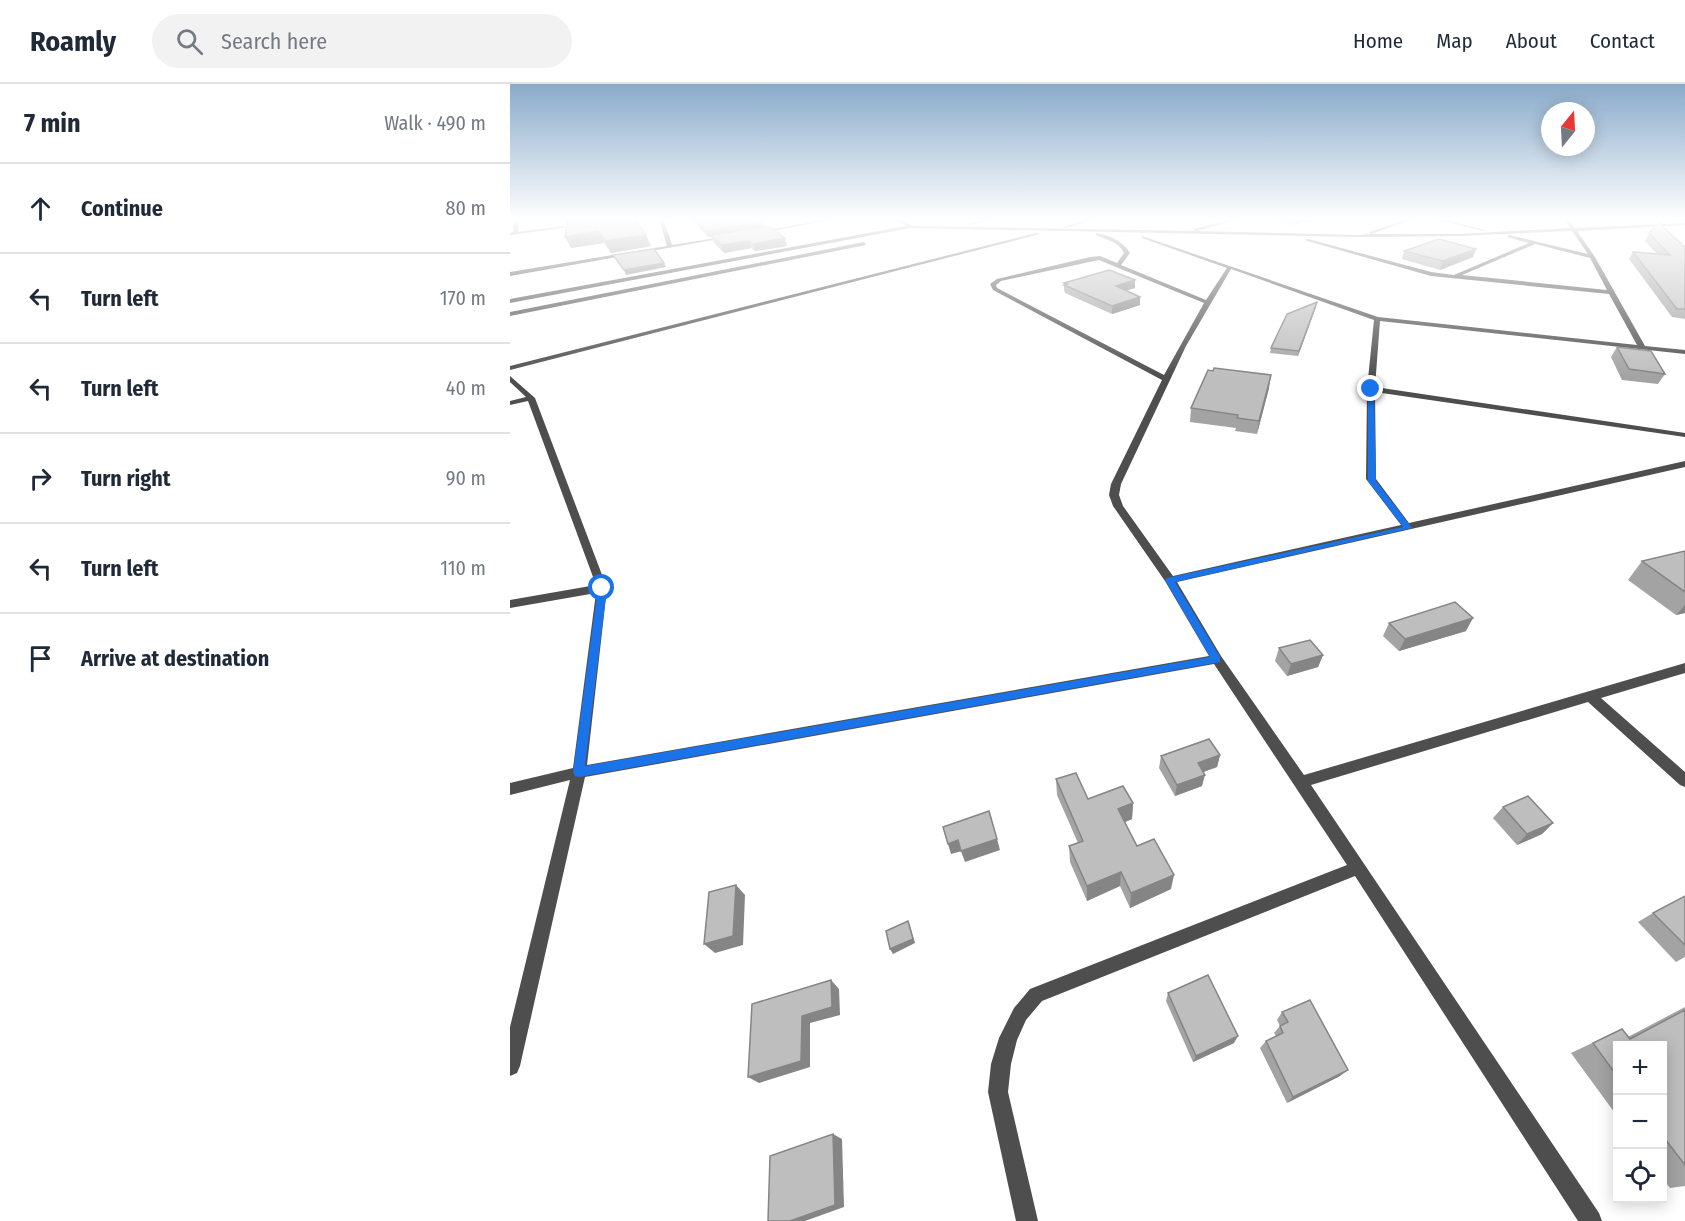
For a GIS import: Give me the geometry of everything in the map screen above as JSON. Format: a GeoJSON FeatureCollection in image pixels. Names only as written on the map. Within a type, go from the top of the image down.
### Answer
{"type":"FeatureCollection","features":[{"type":"Feature","properties":{"kind":"street"},"geometry":{"type":"LineString","coordinates":[[510,274],[527,271]]}},
{"type":"Feature","properties":{"kind":"street"},"geometry":{"type":"LineString","coordinates":[[510,301],[672,271]]}},
{"type":"Feature","properties":{"kind":"street"},"geometry":{"type":"LineString","coordinates":[[510,314],[728,271]]}},
{"type":"Feature","properties":{"kind":"street"},"geometry":{"type":"LineString","coordinates":[[510,368],[891,271]]}},
{"type":"Feature","properties":{"kind":"street"},"geometry":{"type":"LineString","coordinates":[[1038,271],[999,280],[993,287],[1166,379]]}},
{"type":"Feature","properties":{"kind":"street"},"geometry":{"type":"LineString","coordinates":[[1135,271],[1206,302]]}},
{"type":"Feature","properties":{"kind":"street"},"geometry":{"type":"LineString","coordinates":[[1227,271],[1206,302],[1116,484],[1114,495],[1118,506],[1170,580],[1217,659],[1591,1221]]}},
{"type":"Feature","properties":{"kind":"street"},"geometry":{"type":"LineString","coordinates":[[1241,271],[1377,319],[1685,352]]}},
{"type":"Feature","properties":{"kind":"street"},"geometry":{"type":"LineString","coordinates":[[1419,271],[1453,278],[1611,292]]}},
{"type":"Feature","properties":{"kind":"street"},"geometry":{"type":"LineString","coordinates":[[1453,278],[1469,271]]}},
{"type":"Feature","properties":{"kind":"street"},"geometry":{"type":"LineString","coordinates":[[1600,271],[1642,347]]}},
{"type":"Feature","properties":{"kind":"street"},"geometry":{"type":"LineString","coordinates":[[1377,319],[1371,389],[1372,481],[1408,528]]}},
{"type":"Feature","properties":{"kind":"street"},"geometry":{"type":"LineString","coordinates":[[510,378],[531,398],[602,588],[579,772],[510,1066]]}},
{"type":"Feature","properties":{"kind":"street"},"geometry":{"type":"LineString","coordinates":[[1371,389],[1685,435]]}},
{"type":"Feature","properties":{"kind":"street"},"geometry":{"type":"LineString","coordinates":[[510,403],[531,398]]}},
{"type":"Feature","properties":{"kind":"street"},"geometry":{"type":"LineString","coordinates":[[1170,580],[1685,464]]}},
{"type":"Feature","properties":{"kind":"street"},"geometry":{"type":"LineString","coordinates":[[510,604],[602,588]]}},
{"type":"Feature","properties":{"kind":"street"},"geometry":{"type":"LineString","coordinates":[[510,789],[579,772],[1217,659]]}},
{"type":"Feature","properties":{"kind":"street"},"geometry":{"type":"LineString","coordinates":[[1300,782],[1685,668]]}},
{"type":"Feature","properties":{"kind":"street"},"geometry":{"type":"LineString","coordinates":[[1590,696],[1685,781]]}},
{"type":"Feature","properties":{"kind":"street"},"geometry":{"type":"LineString","coordinates":[[1027,1221],[998,1092],[1001,1064],[1008,1038],[1020,1014],[1036,995],[1357,868]]}},
{"type":"Feature","properties":{"kind":"building"},"geometry":{"type":"Polygon","coordinates":[[[1112,271],[1135,280],[1116,286],[1140,297],[1112,306],[1064,285],[1067,284],[1064,283],[1112,271]]]}},
{"type":"Feature","properties":{"kind":"building"},"geometry":{"type":"Polygon","coordinates":[[[1648,271],[1685,271],[1685,309],[1677,309],[1648,271]]]}},
{"type":"Feature","properties":{"kind":"building"},"geometry":{"type":"Polygon","coordinates":[[[1317,302],[1299,351],[1271,348],[1287,314],[1317,302]]]}},
{"type":"Feature","properties":{"kind":"building"},"geometry":{"type":"Polygon","coordinates":[[[1617,347],[1651,351],[1665,374],[1629,369],[1617,347]]]}},
{"type":"Feature","properties":{"kind":"building"},"geometry":{"type":"Polygon","coordinates":[[[1214,368],[1271,375],[1259,421],[1237,418],[1238,415],[1191,408],[1208,370],[1213,371],[1214,368]]]}},
{"type":"Feature","properties":{"kind":"building"},"geometry":{"type":"Polygon","coordinates":[[[1685,551],[1685,592],[1642,561],[1685,551]]]}},
{"type":"Feature","properties":{"kind":"building"},"geometry":{"type":"Polygon","coordinates":[[[1455,602],[1473,618],[1405,639],[1389,623],[1455,602]]]}},
{"type":"Feature","properties":{"kind":"building"},"geometry":{"type":"Polygon","coordinates":[[[1310,640],[1323,655],[1291,664],[1279,648],[1310,640]]]}},
{"type":"Feature","properties":{"kind":"building"},"geometry":{"type":"Polygon","coordinates":[[[1209,739],[1220,755],[1198,763],[1205,775],[1177,785],[1161,756],[1209,739]]]}},
{"type":"Feature","properties":{"kind":"building"},"geometry":{"type":"Polygon","coordinates":[[[1076,773],[1088,799],[1123,786],[1133,803],[1118,809],[1137,846],[1154,839],[1174,875],[1131,893],[1121,872],[1087,886],[1069,846],[1083,841],[1056,779],[1076,773]]]}},
{"type":"Feature","properties":{"kind":"building"},"geometry":{"type":"Polygon","coordinates":[[[1528,796],[1553,823],[1527,834],[1503,807],[1528,796]]]}},
{"type":"Feature","properties":{"kind":"building"},"geometry":{"type":"Polygon","coordinates":[[[989,811],[997,839],[961,851],[958,840],[948,844],[943,827],[989,811]]]}},
{"type":"Feature","properties":{"kind":"building"},"geometry":{"type":"Polygon","coordinates":[[[736,885],[733,936],[704,944],[709,892],[736,885]]]}},
{"type":"Feature","properties":{"kind":"building"},"geometry":{"type":"Polygon","coordinates":[[[1685,896],[1685,945],[1653,913],[1685,896]]]}},
{"type":"Feature","properties":{"kind":"building"},"geometry":{"type":"Polygon","coordinates":[[[908,921],[913,939],[890,949],[886,931],[908,921]]]}},
{"type":"Feature","properties":{"kind":"building"},"geometry":{"type":"Polygon","coordinates":[[[1208,975],[1238,1036],[1196,1056],[1168,993],[1208,975]]]}},
{"type":"Feature","properties":{"kind":"building"},"geometry":{"type":"Polygon","coordinates":[[[831,980],[832,1007],[802,1016],[801,1061],[748,1077],[752,1004],[831,980]]]}},
{"type":"Feature","properties":{"kind":"building"},"geometry":{"type":"Polygon","coordinates":[[[1310,1000],[1348,1070],[1293,1097],[1266,1041],[1283,1033],[1280,1026],[1288,1022],[1282,1012],[1310,1000]]]}},
{"type":"Feature","properties":{"kind":"building"},"geometry":{"type":"Polygon","coordinates":[[[1685,1010],[1685,1165],[1667,1142],[1667,1041],[1613,1041],[1613,1070],[1593,1043],[1622,1029],[1630,1039],[1685,1010]]]}},
{"type":"Feature","properties":{"kind":"building"},"geometry":{"type":"Polygon","coordinates":[[[833,1134],[835,1205],[790,1221],[768,1221],[770,1156],[833,1134]]]}},
{"type":"Feature","properties":{"kind":"route"},"geometry":{"type":"LineString","coordinates":[[602,588],[579,772],[1217,659],[1170,580],[1408,528],[1372,481],[1371,389]]}}]}
